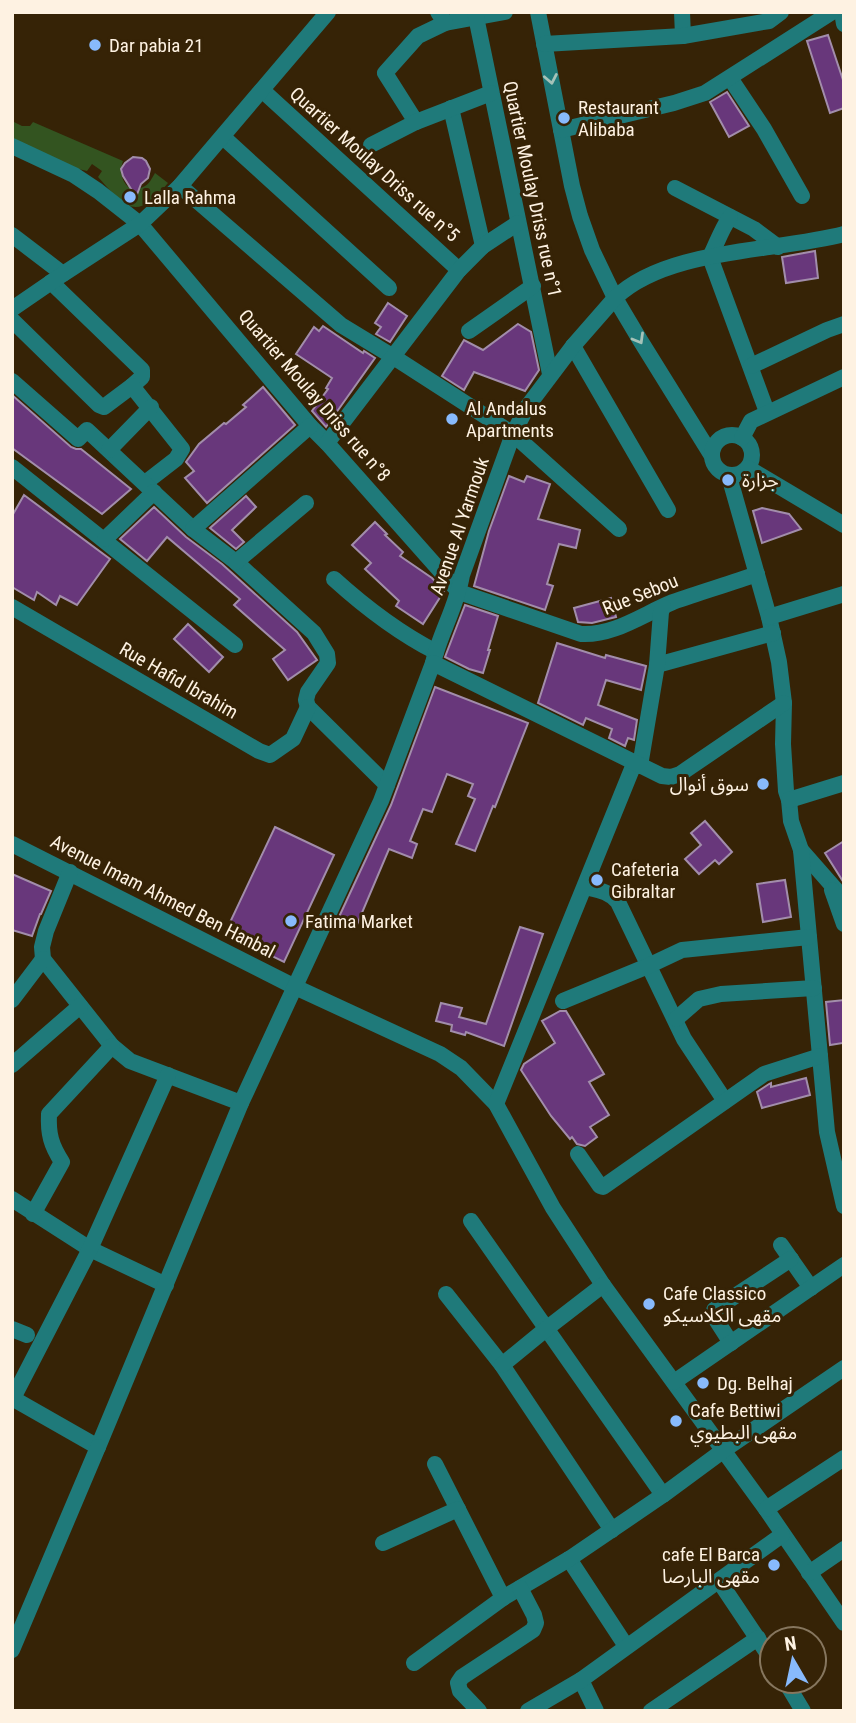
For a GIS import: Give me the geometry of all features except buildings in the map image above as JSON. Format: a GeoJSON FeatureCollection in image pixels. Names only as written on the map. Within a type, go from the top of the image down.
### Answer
{"type":"FeatureCollection","features":[{"type":"Feature","properties":{"kind":"street"},"geometry":{"type":"LineString","coordinates":[[12,309],[140,224],[180,186],[328,12]]}},
{"type":"Feature","properties":{"kind":"street"},"geometry":{"type":"LineString","coordinates":[[416,122],[385,74],[418,36],[442,18],[505,12]]}},
{"type":"Feature","properties":{"kind":"street"},"geometry":{"type":"LineString","coordinates":[[538,12],[580,216],[592,250],[615,298],[712,456],[717,469],[729,476],[736,476],[748,468],[753,455],[748,442],[736,435],[729,435],[716,442],[712,456]]}},
{"type":"Feature","properties":{"kind":"street"},"geometry":{"type":"LineString","coordinates":[[682,12],[682,36]]}},
{"type":"Feature","properties":{"kind":"street"},"geometry":{"type":"LineString","coordinates":[[544,44],[682,36],[769,21],[781,12]]}},
{"type":"Feature","properties":{"kind":"street"},"geometry":{"type":"LineString","coordinates":[[842,12],[844,24]]}},
{"type":"Feature","properties":{"kind":"street"},"geometry":{"type":"LineString","coordinates":[[561,130],[705,93],[831,13]]}},
{"type":"Feature","properties":{"kind":"street","name":"Quartier Moulay Driss rue n°1"},"geometry":{"type":"LineString","coordinates":[[475,15],[550,374]]}},
{"type":"Feature","properties":{"kind":"street"},"geometry":{"type":"LineString","coordinates":[[730,78],[764,128],[802,196]]}},
{"type":"Feature","properties":{"kind":"street","name":"Quartier Moulay Driss rue n°5"},"geometry":{"type":"LineString","coordinates":[[262,90],[460,270]]}},
{"type":"Feature","properties":{"kind":"street"},"geometry":{"type":"LineString","coordinates":[[371,145],[416,122],[491,93]]}},
{"type":"Feature","properties":{"kind":"street"},"geometry":{"type":"LineString","coordinates":[[451,108],[483,246]]}},
{"type":"Feature","properties":{"kind":"street"},"geometry":{"type":"LineString","coordinates":[[223,137],[389,288]]}},
{"type":"Feature","properties":{"kind":"street","name":"Quartier Moulay Driss rue n°8"},"geometry":{"type":"LineString","coordinates":[[12,146],[74,175],[140,224],[310,426],[459,592]]}},
{"type":"Feature","properties":{"kind":"street"},"geometry":{"type":"LineString","coordinates":[[180,186],[341,326],[513,434],[619,529]]}},
{"type":"Feature","properties":{"kind":"street"},"geometry":{"type":"LineString","coordinates":[[675,188],[754,229],[778,247]]}},
{"type":"Feature","properties":{"kind":"street"},"geometry":{"type":"LineString","coordinates":[[730,217],[721,230],[710,257],[766,412]]}},
{"type":"Feature","properties":{"kind":"street"},"geometry":{"type":"LineString","coordinates":[[327,443],[460,270],[483,246],[518,223]]}},
{"type":"Feature","properties":{"kind":"street","name":"Avenue Al Yarmouk"},"geometry":{"type":"LineString","coordinates":[[12,1650],[241,1102],[387,785],[459,592],[462,575],[513,434],[527,407],[550,374],[615,298],[645,276],[710,257],[816,241],[844,234]]}},
{"type":"Feature","properties":{"kind":"street"},"geometry":{"type":"LineString","coordinates":[[12,235],[57,278],[142,370],[142,377],[109,405],[99,405],[12,320]]}},
{"type":"Feature","properties":{"kind":"street"},"geometry":{"type":"LineString","coordinates":[[469,331],[533,286]]}},
{"type":"Feature","properties":{"kind":"street"},"geometry":{"type":"LineString","coordinates":[[751,366],[844,324]]}},
{"type":"Feature","properties":{"kind":"street"},"geometry":{"type":"LineString","coordinates":[[573,346],[668,510]]}},
{"type":"Feature","properties":{"kind":"street"},"geometry":{"type":"LineString","coordinates":[[743,438],[751,421],[844,377]]}},
{"type":"Feature","properties":{"kind":"street"},"geometry":{"type":"LineString","coordinates":[[12,381],[78,439],[87,430],[193,529],[236,562],[314,633],[327,654],[328,663],[308,692],[306,700],[309,707],[387,785]]}},
{"type":"Feature","properties":{"kind":"street"},"geometry":{"type":"LineString","coordinates":[[105,540],[182,449],[132,386]]}},
{"type":"Feature","properties":{"kind":"street"},"geometry":{"type":"LineString","coordinates":[[108,450],[151,407]]}},
{"type":"Feature","properties":{"kind":"street"},"geometry":{"type":"LineString","coordinates":[[193,529],[310,426]]}},
{"type":"Feature","properties":{"kind":"street"},"geometry":{"type":"LineString","coordinates":[[12,467],[235,645]]}},
{"type":"Feature","properties":{"kind":"street"},"geometry":{"type":"LineString","coordinates":[[748,468],[844,525]]}},
{"type":"Feature","properties":{"kind":"street"},"geometry":{"type":"LineString","coordinates":[[729,476],[779,662],[784,703],[786,791],[791,821],[801,850],[827,1132],[844,1206]]}},
{"type":"Feature","properties":{"kind":"street"},"geometry":{"type":"LineString","coordinates":[[236,562],[306,503]]}},
{"type":"Feature","properties":{"kind":"street","name":"Rue Sebou"},"geometry":{"type":"LineString","coordinates":[[459,592],[581,634],[592,634],[615,629],[663,607],[757,574]]}},
{"type":"Feature","properties":{"kind":"street"},"geometry":{"type":"LineString","coordinates":[[334,579],[366,608],[435,657],[662,776],[680,774],[784,703]]}},
{"type":"Feature","properties":{"kind":"street"},"geometry":{"type":"LineString","coordinates":[[657,665],[771,625],[844,594]]}},
{"type":"Feature","properties":{"kind":"street","name":"Rue Hafid Ibrahim"},"geometry":{"type":"LineString","coordinates":[[12,607],[270,755],[293,738],[309,707]]}},
{"type":"Feature","properties":{"kind":"street"},"geometry":{"type":"LineString","coordinates":[[496,1104],[637,765],[657,665],[663,607]]}},
{"type":"Feature","properties":{"kind":"street"},"geometry":{"type":"LineString","coordinates":[[789,800],[844,783]]}},
{"type":"Feature","properties":{"kind":"street","name":"Avenue Imam Ahmed Ben Hanbal"},"geometry":{"type":"LineString","coordinates":[[12,844],[295,986],[440,1054],[461,1068],[496,1104],[553,1208],[603,1285],[724,1450],[844,1623]]}},
{"type":"Feature","properties":{"kind":"street"},"geometry":{"type":"LineString","coordinates":[[801,850],[844,899]]}},
{"type":"Feature","properties":{"kind":"street"},"geometry":{"type":"LineString","coordinates":[[70,872],[46,931],[42,947],[44,959],[112,1046],[130,1061],[241,1102]]}},
{"type":"Feature","properties":{"kind":"street"},"geometry":{"type":"LineString","coordinates":[[829,882],[844,924]]}},
{"type":"Feature","properties":{"kind":"street"},"geometry":{"type":"LineString","coordinates":[[585,887],[605,891],[618,902],[684,1039],[725,1101]]}},
{"type":"Feature","properties":{"kind":"street"},"geometry":{"type":"LineString","coordinates":[[563,1001],[648,967],[682,950],[809,937]]}},
{"type":"Feature","properties":{"kind":"street"},"geometry":{"type":"LineString","coordinates":[[12,1000],[44,959]]}},
{"type":"Feature","properties":{"kind":"street"},"geometry":{"type":"LineString","coordinates":[[676,1019],[699,999],[721,994],[814,988]]}},
{"type":"Feature","properties":{"kind":"street"},"geometry":{"type":"LineString","coordinates":[[12,1065],[80,1006]]}},
{"type":"Feature","properties":{"kind":"street"},"geometry":{"type":"LineString","coordinates":[[33,1214],[62,1162],[54,1150],[48,1132],[49,1114],[112,1046]]}},
{"type":"Feature","properties":{"kind":"street"},"geometry":{"type":"LineString","coordinates":[[578,1154],[603,1187],[764,1074],[820,1056]]}},
{"type":"Feature","properties":{"kind":"street"},"geometry":{"type":"LineString","coordinates":[[98,1447],[13,1399],[90,1249],[168,1075]]}},
{"type":"Feature","properties":{"kind":"street"},"geometry":{"type":"LineString","coordinates":[[12,1199],[90,1249],[166,1285]]}},
{"type":"Feature","properties":{"kind":"street"},"geometry":{"type":"LineString","coordinates":[[471,1220],[663,1495]]}},
{"type":"Feature","properties":{"kind":"street"},"geometry":{"type":"LineString","coordinates":[[781,1245],[811,1288]]}},
{"type":"Feature","properties":{"kind":"street"},"geometry":{"type":"LineString","coordinates":[[731,1343],[713,1315],[714,1310],[791,1259]]}},
{"type":"Feature","properties":{"kind":"street"},"geometry":{"type":"LineString","coordinates":[[674,1382],[844,1265]]}},
{"type":"Feature","properties":{"kind":"street"},"geometry":{"type":"LineString","coordinates":[[502,1366],[603,1285]]}},
{"type":"Feature","properties":{"kind":"street"},"geometry":{"type":"LineString","coordinates":[[446,1294],[502,1366],[612,1530]]}},
{"type":"Feature","properties":{"kind":"street"},"geometry":{"type":"LineString","coordinates":[[414,1663],[503,1598],[612,1530],[844,1368]]}},
{"type":"Feature","properties":{"kind":"street"},"geometry":{"type":"LineString","coordinates":[[766,1509],[844,1458]]}},
{"type":"Feature","properties":{"kind":"street"},"geometry":{"type":"LineString","coordinates":[[435,1464],[503,1598]]}},
{"type":"Feature","properties":{"kind":"street"},"geometry":{"type":"LineString","coordinates":[[383,1543],[458,1509]]}},
{"type":"Feature","properties":{"kind":"street"},"geometry":{"type":"LineString","coordinates":[[528,1711],[581,1680],[782,1535]]}},
{"type":"Feature","properties":{"kind":"street"},"geometry":{"type":"LineString","coordinates":[[809,1573],[844,1549]]}},
{"type":"Feature","properties":{"kind":"street"},"geometry":{"type":"LineString","coordinates":[[569,1559],[626,1646]]}},
{"type":"Feature","properties":{"kind":"street"},"geometry":{"type":"LineString","coordinates":[[651,1711],[758,1638],[719,1581]]}},
{"type":"Feature","properties":{"kind":"street"},"geometry":{"type":"LineString","coordinates":[[479,1711],[460,1690],[458,1684],[461,1677],[533,1630],[536,1623],[534,1615],[520,1588]]}},
{"type":"Feature","properties":{"kind":"street"},"geometry":{"type":"LineString","coordinates":[[581,1680],[596,1711]]}},
{"type":"Feature","properties":{"kind":"street"},"geometry":{"type":"LineString","coordinates":[[793,1695],[803,1711]]}},
{"type":"Feature","properties":{"kind":"green space"},"geometry":{"type":"Polygon","coordinates":[[[12,121],[22,126],[30,126],[33,122],[123,161],[122,177],[132,189],[145,186],[155,173],[168,183],[148,203],[132,207],[108,188],[98,177],[102,171],[92,164],[87,171],[70,167],[12,141],[12,121]]]}},
{"type":"Feature","properties":{"kind":"place","name":"Dar pabia 21"},"geometry":{"type":"Point","coordinates":[95,45]}},
{"type":"Feature","properties":{"kind":"place","name":"Restaurant Alibaba"},"geometry":{"type":"Point","coordinates":[564,118]}},
{"type":"Feature","properties":{"kind":"place","name":"Lalla Rahma"},"geometry":{"type":"Point","coordinates":[130,197]}},
{"type":"Feature","properties":{"kind":"place","name":"Al Andalus Apartments"},"geometry":{"type":"Point","coordinates":[452,419]}},
{"type":"Feature","properties":{"kind":"place","name":"جزارة"},"geometry":{"type":"Point","coordinates":[728,480]}},
{"type":"Feature","properties":{"kind":"place","name":"سوق أنوال"},"geometry":{"type":"Point","coordinates":[763,784]}},
{"type":"Feature","properties":{"kind":"place","name":"Cafeteria Gibraltar"},"geometry":{"type":"Point","coordinates":[597,880]}},
{"type":"Feature","properties":{"kind":"place","name":"Fatima Market"},"geometry":{"type":"Point","coordinates":[291,921]}},
{"type":"Feature","properties":{"kind":"place","name":"Cafe Classico مقهى الكلاسيكو"},"geometry":{"type":"Point","coordinates":[649,1304]}},
{"type":"Feature","properties":{"kind":"place","name":"Dg. Belhaj"},"geometry":{"type":"Point","coordinates":[703,1383]}},
{"type":"Feature","properties":{"kind":"place","name":"Cafe Bettiwi مقهى البطيوي"},"geometry":{"type":"Point","coordinates":[676,1421]}},
{"type":"Feature","properties":{"kind":"place","name":"cafe El Barca مقهى البارصا"},"geometry":{"type":"Point","coordinates":[774,1565]}}]}
